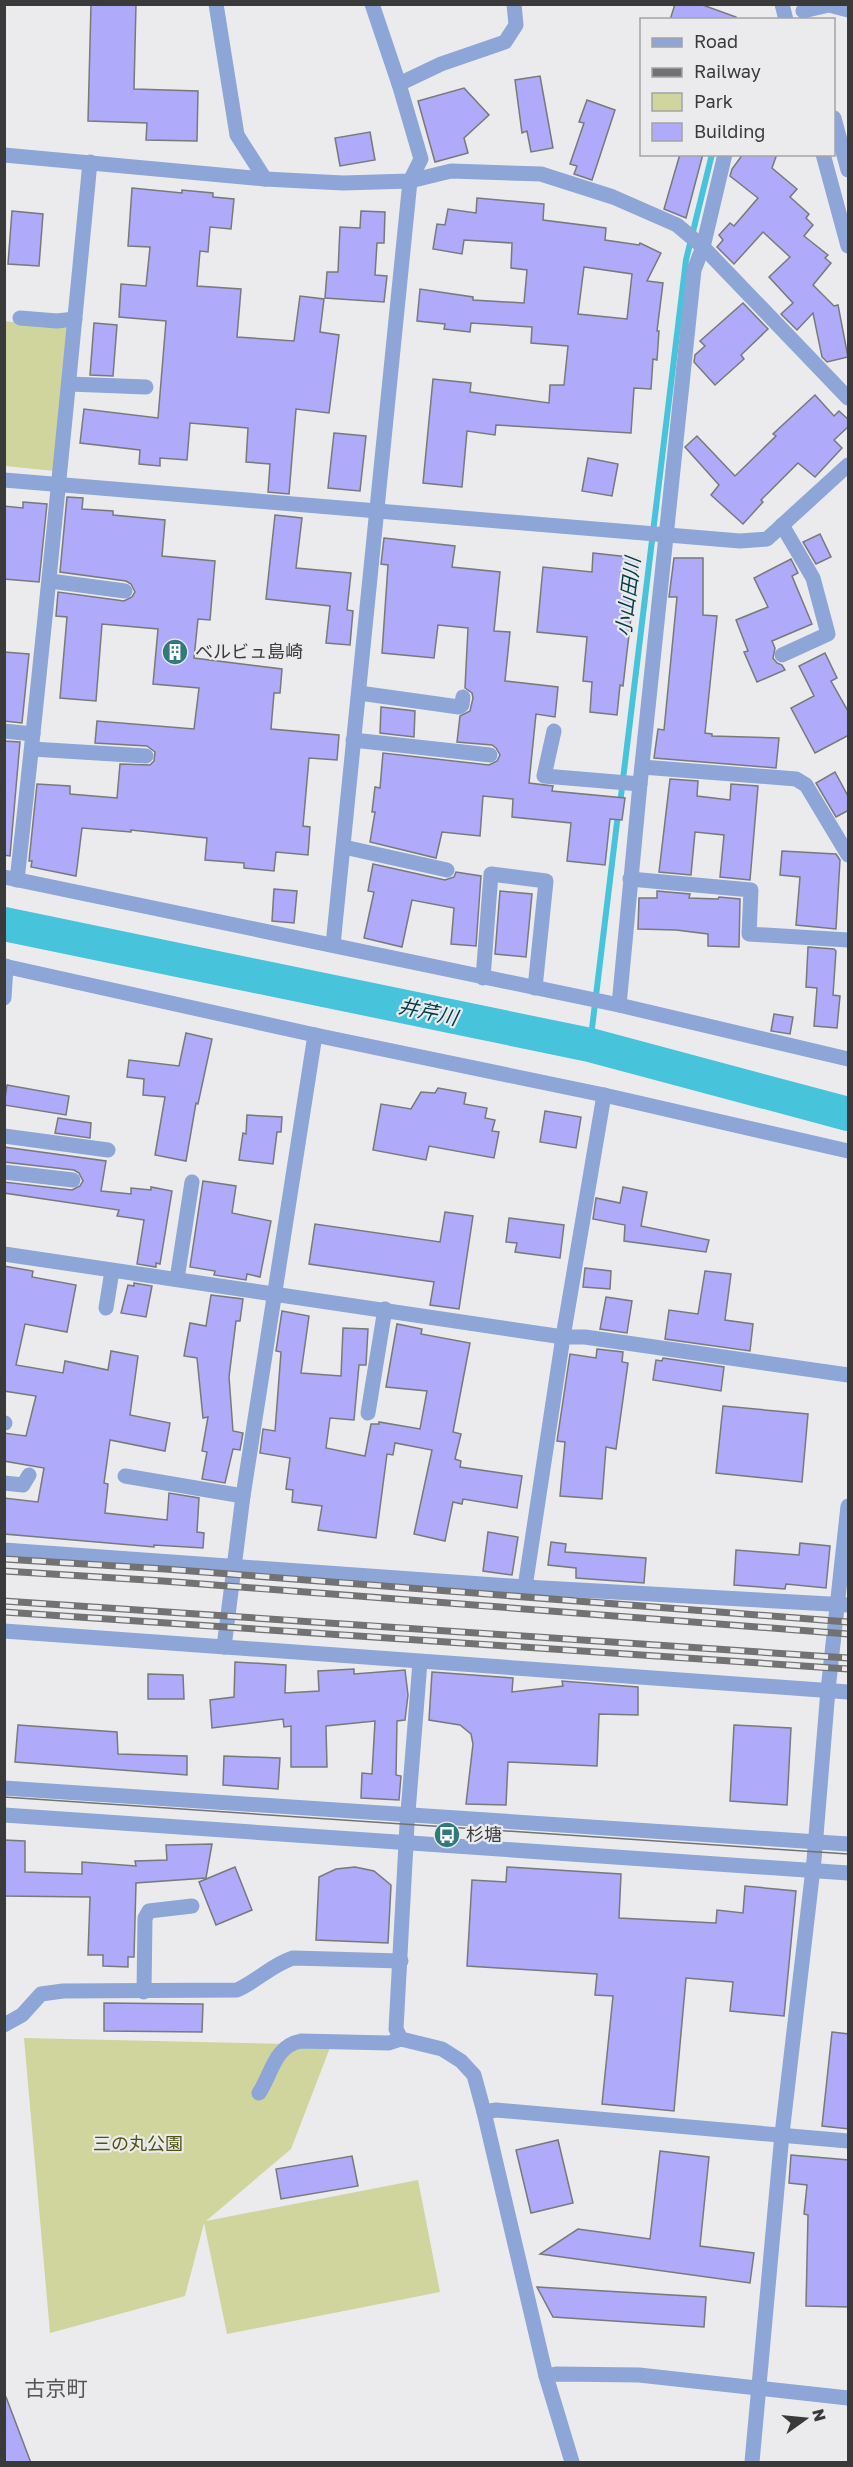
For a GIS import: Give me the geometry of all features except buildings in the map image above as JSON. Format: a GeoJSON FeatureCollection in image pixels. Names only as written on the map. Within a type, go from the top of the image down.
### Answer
{"type":"FeatureCollection","features":[{"type":"Feature","properties":{"kind":"street"},"geometry":{"type":"LineString","coordinates":[[216,4],[237,135],[265,179]]}},
{"type":"Feature","properties":{"kind":"street"},"geometry":{"type":"LineString","coordinates":[[333,945],[410,181],[421,159],[372,4]]}},
{"type":"Feature","properties":{"kind":"street"},"geometry":{"type":"LineString","coordinates":[[399,84],[441,64],[505,42],[516,25],[514,4]]}},
{"type":"Feature","properties":{"kind":"street"},"geometry":{"type":"LineString","coordinates":[[803,12],[829,5],[849,10]]}},
{"type":"Feature","properties":{"kind":"street"},"geometry":{"type":"LineString","coordinates":[[835,121],[849,170]]}},
{"type":"Feature","properties":{"kind":"street"},"geometry":{"type":"LineString","coordinates":[[4,155],[265,179],[343,183],[410,181],[451,171],[541,174],[613,197],[677,225],[703,247],[849,398]]}},
{"type":"Feature","properties":{"kind":"street"},"geometry":{"type":"LineString","coordinates":[[619,1005],[630,879],[694,270],[703,247],[725,156]]}},
{"type":"Feature","properties":{"kind":"street"},"geometry":{"type":"LineString","coordinates":[[824,156],[849,246]]}},
{"type":"Feature","properties":{"kind":"street"},"geometry":{"type":"LineString","coordinates":[[90,162],[33,742],[11,879],[619,1005],[849,1059]]}},
{"type":"Feature","properties":{"kind":"street"},"geometry":{"type":"LineString","coordinates":[[20,318],[57,321],[75,319]]}},
{"type":"Feature","properties":{"kind":"street"},"geometry":{"type":"LineString","coordinates":[[69,384],[146,387]]}},
{"type":"Feature","properties":{"kind":"street"},"geometry":{"type":"LineString","coordinates":[[4,480],[376,509],[740,541],[767,538],[849,465]]}},
{"type":"Feature","properties":{"kind":"street"},"geometry":{"type":"LineString","coordinates":[[782,525],[813,578],[828,634],[782,655]]}},
{"type":"Feature","properties":{"kind":"street"},"geometry":{"type":"LineString","coordinates":[[50,581],[125,591]]}},
{"type":"Feature","properties":{"kind":"street"},"geometry":{"type":"LineString","coordinates":[[359,693],[459,707],[462,705],[463,697]]}},
{"type":"Feature","properties":{"kind":"street"},"geometry":{"type":"LineString","coordinates":[[4,731],[33,742],[146,756]]}},
{"type":"Feature","properties":{"kind":"street"},"geometry":{"type":"LineString","coordinates":[[554,731],[544,776],[640,784]]}},
{"type":"Feature","properties":{"kind":"street"},"geometry":{"type":"LineString","coordinates":[[353,740],[490,755]]}},
{"type":"Feature","properties":{"kind":"street"},"geometry":{"type":"LineString","coordinates":[[642,767],[796,779],[806,785],[849,855]]}},
{"type":"Feature","properties":{"kind":"street"},"geometry":{"type":"LineString","coordinates":[[344,847],[447,870]]}},
{"type":"Feature","properties":{"kind":"street"},"geometry":{"type":"LineString","coordinates":[[483,978],[491,874],[546,881],[535,988]]}},
{"type":"Feature","properties":{"kind":"street"},"geometry":{"type":"LineString","coordinates":[[630,879],[751,890],[749,934],[849,940]]}},
{"type":"Feature","properties":{"kind":"street"},"geometry":{"type":"LineString","coordinates":[[4,998],[5,966],[315,1035],[604,1095],[849,1151]]}},
{"type":"Feature","properties":{"kind":"street"},"geometry":{"type":"LineString","coordinates":[[224,1647],[243,1496],[315,1035]]}},
{"type":"Feature","properties":{"kind":"street"},"geometry":{"type":"LineString","coordinates":[[525,1587],[562,1337],[604,1095]]}},
{"type":"Feature","properties":{"kind":"street"},"geometry":{"type":"LineString","coordinates":[[4,1136],[108,1150]]}},
{"type":"Feature","properties":{"kind":"street"},"geometry":{"type":"LineString","coordinates":[[4,1172],[73,1180]]}},
{"type":"Feature","properties":{"kind":"street"},"geometry":{"type":"LineString","coordinates":[[177,1279],[192,1182]]}},
{"type":"Feature","properties":{"kind":"street"},"geometry":{"type":"LineString","coordinates":[[4,1254],[562,1337],[585,1337],[849,1375]]}},
{"type":"Feature","properties":{"kind":"street"},"geometry":{"type":"LineString","coordinates":[[106,1308],[112,1271]]}},
{"type":"Feature","properties":{"kind":"street"},"geometry":{"type":"LineString","coordinates":[[368,1413],[385,1309]]}},
{"type":"Feature","properties":{"kind":"street"},"geometry":{"type":"LineString","coordinates":[[4,1483],[23,1485],[29,1475]]}},
{"type":"Feature","properties":{"kind":"street"},"geometry":{"type":"LineString","coordinates":[[125,1476],[243,1496]]}},
{"type":"Feature","properties":{"kind":"street"},"geometry":{"type":"LineString","coordinates":[[752,2463],[761,2389],[782,2134],[813,1870],[828,1690],[843,1604],[849,1506]]}},
{"type":"Feature","properties":{"kind":"street"},"geometry":{"type":"LineString","coordinates":[[4,1550],[525,1587],[843,1604]]}},
{"type":"Feature","properties":{"kind":"street"},"geometry":{"type":"LineString","coordinates":[[4,1631],[849,1692]]}},
{"type":"Feature","properties":{"kind":"street"},"geometry":{"type":"LineString","coordinates":[[400,2039],[396,2029],[408,1815],[420,1662]]}},
{"type":"Feature","properties":{"kind":"street"},"geometry":{"type":"LineString","coordinates":[[4,1788],[849,1844]]}},
{"type":"Feature","properties":{"kind":"street"},"geometry":{"type":"LineString","coordinates":[[4,1815],[849,1873]]}},
{"type":"Feature","properties":{"kind":"street"},"geometry":{"type":"LineString","coordinates":[[144,1992],[145,1918],[149,1911],[192,1906]]}},
{"type":"Feature","properties":{"kind":"street"},"geometry":{"type":"LineString","coordinates":[[4,2025],[22,2015],[42,1994],[63,1991],[237,1990],[251,1984],[283,1961],[293,1958],[401,1961]]}},
{"type":"Feature","properties":{"kind":"street"},"geometry":{"type":"LineString","coordinates":[[259,2093],[268,2080],[277,2055],[293,2042],[301,2040],[389,2043],[400,2039],[442,2049],[461,2061],[474,2075],[546,2376],[572,2463]]}},
{"type":"Feature","properties":{"kind":"street"},"geometry":{"type":"LineString","coordinates":[[484,2112],[496,2110],[849,2141]]}},
{"type":"Feature","properties":{"kind":"street"},"geometry":{"type":"LineString","coordinates":[[546,2376],[556,2374],[639,2375],[849,2398]]}},
{"type":"Feature","properties":{"kind":"green space"},"geometry":{"type":"Polygon","coordinates":[[[4,321],[69,328],[55,471],[5,466],[4,321]]]}},
{"type":"Feature","properties":{"kind":"green space","name":"三の丸公園"},"geometry":{"type":"Polygon","coordinates":[[[24,2038],[331,2045],[291,2149],[206,2221],[418,2180],[440,2292],[227,2334],[204,2223],[185,2296],[50,2333],[24,2038]]]}},
{"type":"Feature","properties":{"kind":"waterway","name":"小山田川"},"geometry":{"type":"LineString","coordinates":[[620,804],[686,260],[712,156]]}},
{"type":"Feature","properties":{"kind":"waterway","name":"小山田川"},"geometry":{"type":"LineString","coordinates":[[590,1045],[618,814]]}},
{"type":"Feature","properties":{"kind":"waterway","name":"井芹川"},"geometry":{"type":"LineString","coordinates":[[4,924],[590,1045],[848,1114]]}},
{"type":"Feature","properties":{"kind":"tram line"},"geometry":{"type":"LineString","coordinates":[[4,1797],[848,1854]]}},
{"type":"Feature","properties":{"kind":"railway"},"geometry":{"type":"LineString","coordinates":[[4,1559],[165,1569],[848,1622]]}},
{"type":"Feature","properties":{"kind":"railway"},"geometry":{"type":"LineString","coordinates":[[4,1571],[163,1581],[848,1634]]}},
{"type":"Feature","properties":{"kind":"railway"},"geometry":{"type":"LineString","coordinates":[[4,1601],[848,1658]]}},
{"type":"Feature","properties":{"kind":"railway"},"geometry":{"type":"LineString","coordinates":[[4,1612],[848,1669]]}},
{"type":"Feature","properties":{"kind":"place","name":"ベルビュ島崎"},"geometry":{"type":"Point","coordinates":[175,652]}},
{"type":"Feature","properties":{"kind":"place","name":"杉塘"},"geometry":{"type":"Point","coordinates":[447,1835]}},
{"type":"Feature","properties":{"kind":"district","name":"古京町"},"geometry":{"type":"Point","coordinates":[56,2389]}}]}
